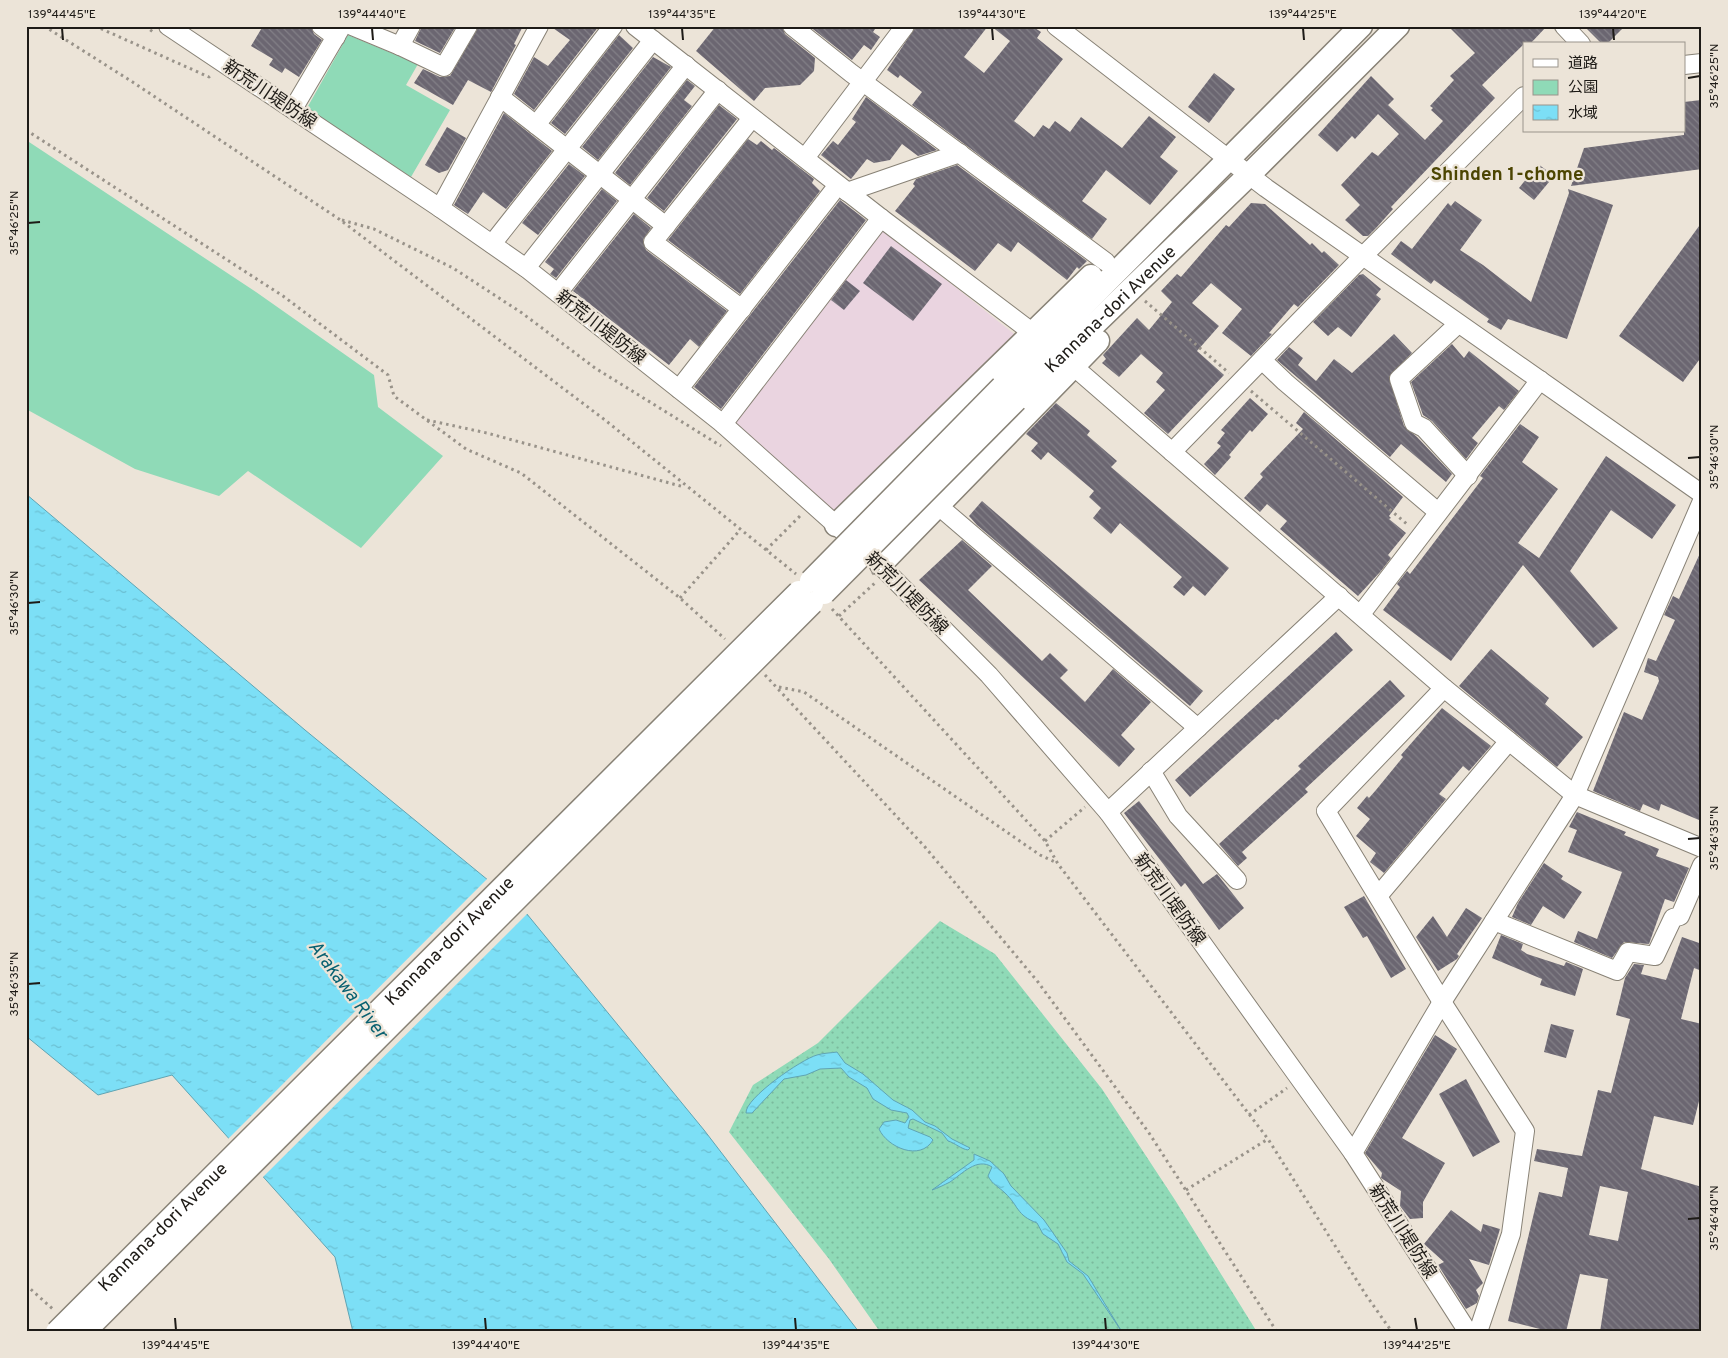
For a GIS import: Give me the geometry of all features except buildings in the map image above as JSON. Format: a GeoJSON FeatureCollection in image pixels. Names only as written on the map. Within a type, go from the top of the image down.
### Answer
{"type":"FeatureCollection","features":[{"type":"Feature","properties":{"kind":"main road","name":"Kannana-dori Avenue"},"geometry":{"type":"LineString","coordinates":[[84,1332],[1009,393],[1152,237],[1361,26]]}},
{"type":"Feature","properties":{"kind":"main road","name":"Kannana-dori Avenue"},"geometry":{"type":"LineString","coordinates":[[1009,393],[1176,246],[1398,26]]}},
{"type":"Feature","properties":{"kind":"main road"},"geometry":{"type":"LineString","coordinates":[[836,526],[1106,262],[1152,237]]}},
{"type":"Feature","properties":{"kind":"main road"},"geometry":{"type":"LineString","coordinates":[[884,568],[1073,366],[1148,290],[1176,246]]}},
{"type":"Feature","properties":{"kind":"main road","name":"Kannana-dori Avenue"},"geometry":{"type":"LineString","coordinates":[[57,1332],[812,592]]}},
{"type":"Feature","properties":{"kind":"street"},"geometry":{"type":"LineString","coordinates":[[292,109],[339,32],[321,26]]}},
{"type":"Feature","properties":{"kind":"street"},"geometry":{"type":"LineString","coordinates":[[352,26],[444,67],[468,26]]}},
{"type":"Feature","properties":{"kind":"street"},"geometry":{"type":"LineString","coordinates":[[400,46],[411,26]]}},
{"type":"Feature","properties":{"kind":"street"},"geometry":{"type":"LineString","coordinates":[[440,208],[539,26]]}},
{"type":"Feature","properties":{"kind":"street"},"geometry":{"type":"LineString","coordinates":[[536,125],[613,26]]}},
{"type":"Feature","properties":{"kind":"street"},"geometry":{"type":"LineString","coordinates":[[635,26],[881,218],[1033,333]]}},
{"type":"Feature","properties":{"kind":"street"},"geometry":{"type":"LineString","coordinates":[[792,26],[864,82],[1106,262]]}},
{"type":"Feature","properties":{"kind":"street"},"geometry":{"type":"LineString","coordinates":[[805,158],[905,26]]}},
{"type":"Feature","properties":{"kind":"street"},"geometry":{"type":"LineString","coordinates":[[1056,26],[1229,160],[1362,257],[1702,494]]}},
{"type":"Feature","properties":{"kind":"street"},"geometry":{"type":"LineString","coordinates":[[1564,26],[1578,42]]}},
{"type":"Feature","properties":{"kind":"street","name":"新荒川堤防線"},"geometry":{"type":"LineString","coordinates":[[167,29],[292,109],[526,268],[723,424],[884,568],[905,593],[989,675],[1108,812],[1353,1153],[1468,1332]]}},
{"type":"Feature","properties":{"kind":"street"},"geometry":{"type":"LineString","coordinates":[[492,244],[653,40]]}},
{"type":"Feature","properties":{"kind":"street"},"geometry":{"type":"LineString","coordinates":[[1686,65],[1702,63]]}},
{"type":"Feature","properties":{"kind":"street"},"geometry":{"type":"LineString","coordinates":[[526,268],[686,65]]}},
{"type":"Feature","properties":{"kind":"street"},"geometry":{"type":"LineString","coordinates":[[558,293],[718,90]]}},
{"type":"Feature","properties":{"kind":"street"},"geometry":{"type":"LineString","coordinates":[[500,97],[666,226]]}},
{"type":"Feature","properties":{"kind":"street"},"geometry":{"type":"LineString","coordinates":[[1172,452],[1362,257],[1374,248],[1523,97]]}},
{"type":"Feature","properties":{"kind":"street"},"geometry":{"type":"LineString","coordinates":[[742,309],[653,242],[752,118]]}},
{"type":"Feature","properties":{"kind":"street"},"geometry":{"type":"LineString","coordinates":[[679,389],[742,309],[843,188],[960,153]]}},
{"type":"Feature","properties":{"kind":"street"},"geometry":{"type":"LineString","coordinates":[[723,424],[881,218]]}},
{"type":"Feature","properties":{"kind":"street"},"geometry":{"type":"LineString","coordinates":[[1458,324],[1399,379],[1414,423],[1424,428],[1468,476]]}},
{"type":"Feature","properties":{"kind":"street"},"geometry":{"type":"LineString","coordinates":[[1262,360],[1285,382],[1438,512]]}},
{"type":"Feature","properties":{"kind":"street"},"geometry":{"type":"LineString","coordinates":[[1073,366],[1444,688],[1575,795],[1701,846]]}},
{"type":"Feature","properties":{"kind":"street"},"geometry":{"type":"LineString","coordinates":[[1361,614],[1540,380]]}},
{"type":"Feature","properties":{"kind":"street"},"geometry":{"type":"LineString","coordinates":[[1353,1153],[1442,1002],[1575,795],[1702,502]]}},
{"type":"Feature","properties":{"kind":"street"},"geometry":{"type":"LineString","coordinates":[[942,509],[1198,728]]}},
{"type":"Feature","properties":{"kind":"street"},"geometry":{"type":"LineString","coordinates":[[1108,812],[1339,596]]}},
{"type":"Feature","properties":{"kind":"street"},"geometry":{"type":"LineString","coordinates":[[1444,688],[1326,811],[1442,1002],[1525,1131],[1511,1234],[1478,1332]]}},
{"type":"Feature","properties":{"kind":"street"},"geometry":{"type":"LineString","coordinates":[[1378,896],[1509,741]]}},
{"type":"Feature","properties":{"kind":"street"},"geometry":{"type":"LineString","coordinates":[[1151,771],[1178,816],[1237,880]]}},
{"type":"Feature","properties":{"kind":"street"},"geometry":{"type":"LineString","coordinates":[[1494,921],[1617,971],[1628,952],[1655,956],[1673,918],[1680,916],[1702,865]]}},
{"type":"Feature","properties":{"kind":"path"},"geometry":{"type":"LineString","coordinates":[[44,26],[131,80],[339,219],[605,420],[766,550],[839,616],[1045,841],[1058,864],[1268,1139],[1366,1295],[1392,1332]]}},
{"type":"Feature","properties":{"kind":"path"},"geometry":{"type":"LineString","coordinates":[[95,26],[209,77],[213,72],[205,67]]}},
{"type":"Feature","properties":{"kind":"path"},"geometry":{"type":"LineString","coordinates":[[145,26],[167,29]]}},
{"type":"Feature","properties":{"kind":"path"},"geometry":{"type":"LineString","coordinates":[[339,219],[374,229],[453,268],[522,313],[595,368],[725,449]]}},
{"type":"Feature","properties":{"kind":"path"},"geometry":{"type":"LineString","coordinates":[[1145,301],[1420,535]]}},
{"type":"Feature","properties":{"kind":"path"},"geometry":{"type":"LineString","coordinates":[[425,419],[487,433],[687,488]]}},
{"type":"Feature","properties":{"kind":"path"},"geometry":{"type":"LineString","coordinates":[[766,550],[812,504]]}},
{"type":"Feature","properties":{"kind":"path"},"geometry":{"type":"LineString","coordinates":[[680,598],[740,530]]}},
{"type":"Feature","properties":{"kind":"path"},"geometry":{"type":"LineString","coordinates":[[839,616],[884,568]]}},
{"type":"Feature","properties":{"kind":"path"},"geometry":{"type":"LineString","coordinates":[[779,687],[804,692],[1040,855],[1058,864]]}},
{"type":"Feature","properties":{"kind":"path"},"geometry":{"type":"LineString","coordinates":[[1045,841],[1096,798]]}},
{"type":"Feature","properties":{"kind":"path"},"geometry":{"type":"LineString","coordinates":[[1249,1115],[1300,1079]]}},
{"type":"Feature","properties":{"kind":"path"},"geometry":{"type":"LineString","coordinates":[[1186,1190],[1268,1139]]}},
{"type":"Feature","properties":{"kind":"shaded area"},"geometry":{"type":"Polygon","coordinates":[[[881,228],[1018,337],[835,514],[730,420],[881,228]]]}},
{"type":"Feature","properties":{"kind":"green space"},"geometry":{"type":"Polygon","coordinates":[[[348,35],[418,64],[406,85],[450,110],[411,177],[307,108],[348,35]]]}},
{"type":"Feature","properties":{"kind":"green space"},"geometry":{"type":"Polygon","coordinates":[[[26,140],[256,292],[374,375],[378,407],[443,456],[361,548],[248,471],[219,496],[135,469],[26,409],[26,140]]]}},
{"type":"Feature","properties":{"kind":"green space"},"geometry":{"type":"Polygon","coordinates":[[[940,921],[995,954],[1102,1089],[1175,1200],[1257,1332],[880,1332],[829,1259],[729,1132],[753,1085],[818,1043],[940,921]]]}},
{"type":"Feature","properties":{"kind":"water","name":"Arakawa River"},"geometry":{"type":"Polygon","coordinates":[[[26,494],[305,730],[522,908],[704,1130],[859,1332],[353,1332],[335,1257],[172,1075],[98,1095],[26,1036],[26,494]]]}},
{"type":"Feature","properties":{"kind":"water"},"geometry":{"type":"Polygon","coordinates":[[[837,1052],[845,1063],[863,1074],[893,1100],[912,1110],[925,1122],[935,1126],[952,1139],[970,1148],[968,1150],[948,1141],[942,1133],[913,1119],[910,1120],[908,1128],[933,1140],[927,1147],[920,1150],[904,1150],[896,1146],[883,1136],[879,1129],[884,1122],[896,1120],[905,1123],[909,1117],[907,1113],[891,1110],[873,1099],[867,1088],[849,1077],[841,1068],[820,1069],[806,1075],[784,1079],[752,1113],[746,1113],[748,1106],[764,1089],[788,1071],[817,1055],[837,1052]]]}},
{"type":"Feature","properties":{"kind":"water"},"geometry":{"type":"Polygon","coordinates":[[[974,1154],[990,1161],[1004,1174],[1011,1186],[1044,1220],[1067,1253],[1069,1261],[1088,1276],[1122,1332],[1083,1274],[1067,1262],[1058,1244],[1043,1234],[1037,1223],[1025,1217],[1010,1198],[988,1176],[992,1167],[986,1164],[975,1165],[950,1182],[932,1190],[974,1160],[974,1154]]]}},
{"type":"Feature","properties":{"kind":"pier"},"geometry":{"type":"Polygon","coordinates":[[[489,877],[529,912],[261,1179],[227,1140],[489,877]]]}},
{"type":"Feature","properties":{"kind":"district","name":"Shinden 1-chome"},"geometry":{"type":"Point","coordinates":[1507,173]}}]}
